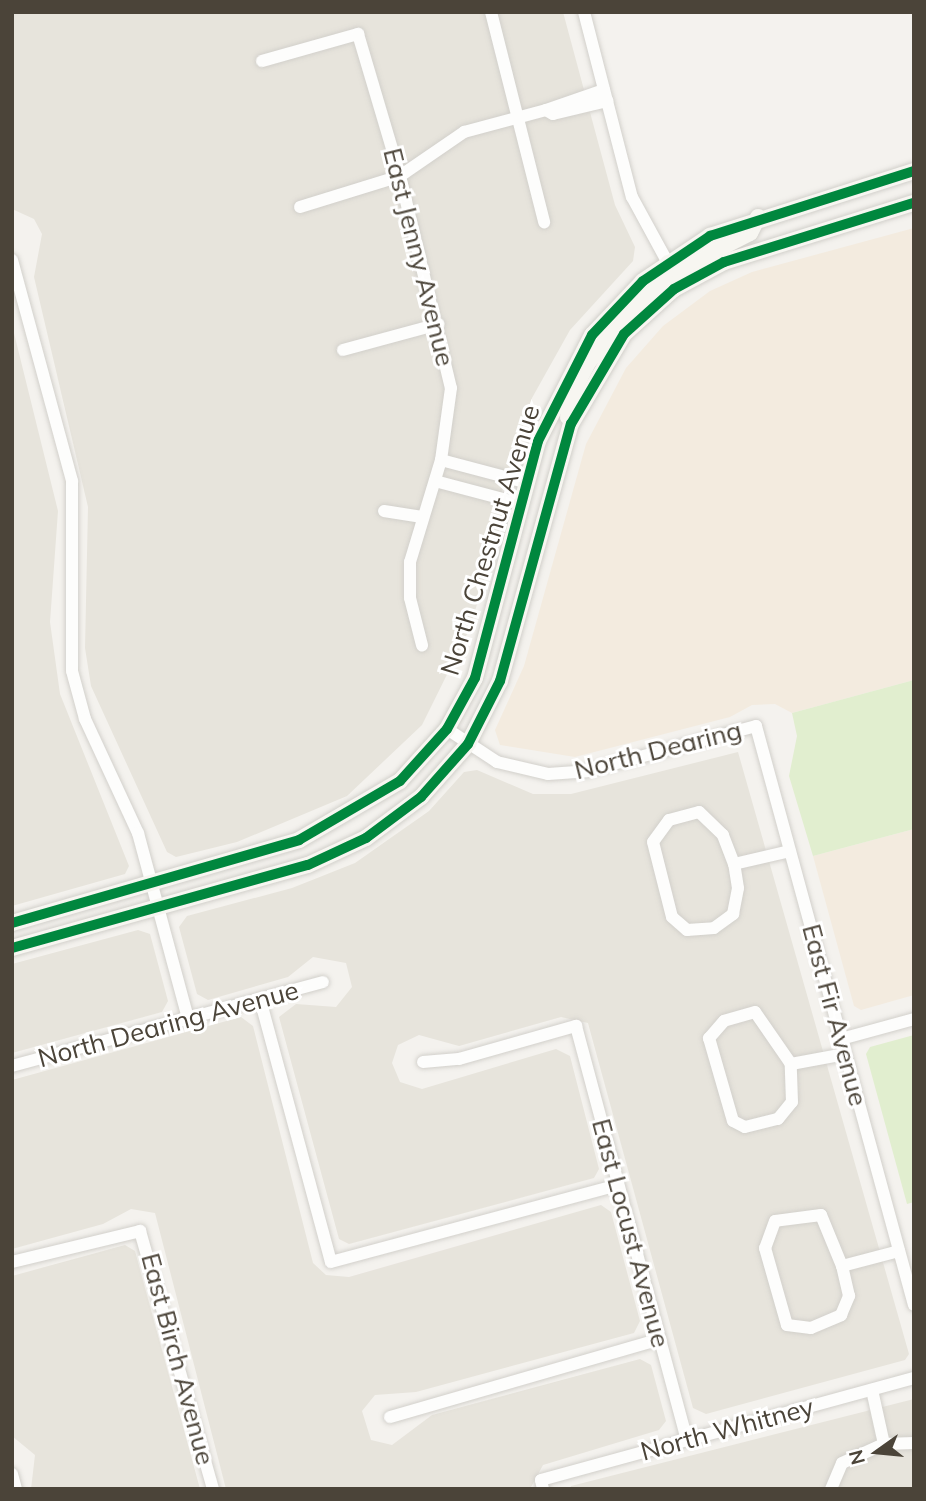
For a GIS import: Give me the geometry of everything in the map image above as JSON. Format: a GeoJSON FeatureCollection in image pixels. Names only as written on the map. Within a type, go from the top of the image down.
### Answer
{"type":"FeatureCollection","features":[{"type":"Feature","properties":{"kind":"main road","name":"North Chestnut Avenue"},"geometry":{"type":"LineString","coordinates":[[12,923],[251,857],[337,822],[400,781],[447,729],[486,648],[528,483],[552,407],[592,335],[668,263],[758,217],[914,171]]}},
{"type":"Feature","properties":{"kind":"main road","name":"North Chestnut Avenue"},"geometry":{"type":"LineString","coordinates":[[12,948],[266,880],[356,843],[421,797],[468,744],[513,647],[571,424],[609,354],[674,289],[749,252],[914,204]]}},
{"type":"Feature","properties":{"kind":"main road"},"geometry":{"type":"LineString","coordinates":[[674,289],[681,268],[750,233],[758,217]]}},
{"type":"Feature","properties":{"kind":"main road"},"geometry":{"type":"LineString","coordinates":[[559,464],[577,382],[612,330],[662,283],[668,263]]}},
{"type":"Feature","properties":{"kind":"street"},"geometry":{"type":"LineString","coordinates":[[491,12],[544,222]]}},
{"type":"Feature","properties":{"kind":"street"},"geometry":{"type":"LineString","coordinates":[[583,12],[632,197],[668,263]]}},
{"type":"Feature","properties":{"kind":"street","name":"East Jenny Avenue"},"geometry":{"type":"LineString","coordinates":[[262,61],[358,34],[400,176],[439,324],[451,388],[441,460],[421,517],[410,598],[422,645]]}},
{"type":"Feature","properties":{"kind":"street"},"geometry":{"type":"LineString","coordinates":[[300,207],[400,176],[464,132],[546,110],[554,114],[605,95]]}},
{"type":"Feature","properties":{"kind":"street"},"geometry":{"type":"LineString","coordinates":[[12,260],[72,481],[72,671],[85,719],[138,833],[188,1018]]}},
{"type":"Feature","properties":{"kind":"street"},"geometry":{"type":"LineString","coordinates":[[343,350],[439,324]]}},
{"type":"Feature","properties":{"kind":"street"},"geometry":{"type":"LineString","coordinates":[[441,460],[528,483]]}},
{"type":"Feature","properties":{"kind":"street"},"geometry":{"type":"LineString","coordinates":[[435,481],[523,505]]}},
{"type":"Feature","properties":{"kind":"street"},"geometry":{"type":"LineString","coordinates":[[384,510],[421,517]]}},
{"type":"Feature","properties":{"kind":"street","name":"North Dearing"},"geometry":{"type":"LineString","coordinates":[[447,729],[468,744],[514,769],[567,773],[756,726]]}},
{"type":"Feature","properties":{"kind":"street","name":"East Fir Avenue"},"geometry":{"type":"LineString","coordinates":[[756,726],[914,1305]]}},
{"type":"Feature","properties":{"kind":"street"},"geometry":{"type":"LineString","coordinates":[[699,812],[723,835],[734,864],[738,888],[733,914],[714,928],[687,930],[672,917],[653,842],[669,820],[699,812]]}},
{"type":"Feature","properties":{"kind":"street"},"geometry":{"type":"LineString","coordinates":[[734,864],[790,851]]}},
{"type":"Feature","properties":{"kind":"street","name":"North Dearing Avenue"},"geometry":{"type":"LineString","coordinates":[[12,1066],[323,982]]}},
{"type":"Feature","properties":{"kind":"street"},"geometry":{"type":"LineString","coordinates":[[260,999],[331,1262],[618,1185]]}},
{"type":"Feature","properties":{"kind":"street"},"geometry":{"type":"LineString","coordinates":[[755,1012],[791,1064],[792,1102],[778,1119],[745,1127],[733,1121],[709,1038],[724,1020],[755,1012]]}},
{"type":"Feature","properties":{"kind":"street"},"geometry":{"type":"LineString","coordinates":[[841,1039],[914,1019]]}},
{"type":"Feature","properties":{"kind":"street","name":"East Locust Avenue"},"geometry":{"type":"LineString","coordinates":[[423,1062],[459,1059],[576,1026],[687,1440]]}},
{"type":"Feature","properties":{"kind":"street"},"geometry":{"type":"LineString","coordinates":[[791,1064],[845,1054]]}},
{"type":"Feature","properties":{"kind":"street"},"geometry":{"type":"LineString","coordinates":[[821,1215],[842,1266],[849,1296],[841,1315],[811,1328],[787,1325],[765,1248],[775,1222],[821,1215]]}},
{"type":"Feature","properties":{"kind":"street","name":"East Birch Avenue"},"geometry":{"type":"LineString","coordinates":[[12,1262],[140,1231],[213,1489]]}},
{"type":"Feature","properties":{"kind":"street"},"geometry":{"type":"LineString","coordinates":[[842,1266],[899,1251]]}},
{"type":"Feature","properties":{"kind":"street"},"geometry":{"type":"LineString","coordinates":[[390,1417],[418,1404],[660,1339]]}},
{"type":"Feature","properties":{"kind":"street","name":"North Whitney"},"geometry":{"type":"LineString","coordinates":[[542,1484],[687,1440],[914,1378]]}},
{"type":"Feature","properties":{"kind":"street"},"geometry":{"type":"LineString","coordinates":[[872,1390],[884,1444]]}},
{"type":"Feature","properties":{"kind":"street"},"geometry":{"type":"LineString","coordinates":[[831,1489],[842,1463],[884,1444],[914,1443]]}},
{"type":"Feature","properties":{"kind":"street"},"geometry":{"type":"LineString","coordinates":[[12,1474],[16,1489]]}},
{"type":"Feature","properties":{"kind":"shaded area"},"geometry":{"type":"Polygon","coordinates":[[[12,12],[563,12],[615,205],[635,247],[633,261],[570,330],[532,398],[498,504],[503,516],[470,628],[422,725],[347,796],[237,842],[176,857],[167,852],[91,686],[85,648],[88,507],[34,277],[42,234],[34,219],[12,209],[12,12]]]}},
{"type":"Feature","properties":{"kind":"shaded area"},"geometry":{"type":"Polygon","coordinates":[[[914,228],[914,680],[792,713],[775,704],[752,705],[730,717],[575,757],[500,745],[495,730],[524,666],[586,444],[626,368],[663,326],[710,291],[752,272],[914,228]]]}},
{"type":"Feature","properties":{"kind":"shaded area"},"geometry":{"type":"Polygon","coordinates":[[[12,325],[58,511],[50,622],[60,694],[129,866],[125,874],[12,906],[12,325]]]}},
{"type":"Feature","properties":{"kind":"shaded area"},"geometry":{"type":"Polygon","coordinates":[[[738,752],[909,1354],[905,1360],[706,1414],[693,1408],[588,1023],[561,1017],[459,1046],[419,1035],[398,1045],[392,1063],[400,1082],[422,1089],[556,1049],[570,1056],[599,1169],[594,1178],[349,1244],[339,1239],[279,1017],[296,1004],[336,1007],[352,987],[346,963],[313,957],[288,977],[208,1000],[197,994],[179,927],[187,916],[292,888],[355,863],[429,811],[464,772],[477,770],[533,794],[571,794],[738,752]]]}},
{"type":"Feature","properties":{"kind":"shaded area"},"geometry":{"type":"Polygon","coordinates":[[[914,829],[914,995],[861,1010],[854,1006],[813,856],[914,829]]]}},
{"type":"Feature","properties":{"kind":"shaded area"},"geometry":{"type":"Polygon","coordinates":[[[138,930],[150,934],[168,1001],[162,1012],[12,1053],[12,964],[138,930]]]}},
{"type":"Feature","properties":{"kind":"shaded area"},"geometry":{"type":"Polygon","coordinates":[[[241,1017],[253,1026],[313,1263],[326,1275],[349,1277],[601,1205],[611,1212],[640,1321],[634,1333],[416,1392],[375,1395],[362,1411],[371,1440],[392,1445],[432,1415],[640,1359],[651,1365],[666,1421],[659,1430],[543,1465],[530,1489],[226,1489],[155,1213],[131,1209],[103,1224],[12,1249],[12,1080],[241,1017]]]}},
{"type":"Feature","properties":{"kind":"shaded area"},"geometry":{"type":"Polygon","coordinates":[[[125,1245],[135,1251],[200,1489],[31,1489],[35,1455],[12,1436],[12,1276],[125,1245]]]}},
{"type":"Feature","properties":{"kind":"shaded area"},"geometry":{"type":"Polygon","coordinates":[[[914,1399],[914,1489],[570,1489],[571,1486],[914,1399]]]}},
{"type":"Feature","properties":{"kind":"green space"},"geometry":{"type":"Polygon","coordinates":[[[914,680],[914,829],[813,856],[789,776],[797,736],[792,713],[914,680]]]}},
{"type":"Feature","properties":{"kind":"green space"},"geometry":{"type":"Polygon","coordinates":[[[914,1035],[914,1202],[907,1204],[866,1054],[870,1047],[914,1035]]]}},
{"type":"Feature","properties":{"kind":"cycle path"},"geometry":{"type":"LineString","coordinates":[[12,923],[299,840],[400,781],[447,729],[475,678],[538,441],[592,335],[643,281],[710,236],[914,171]]}},
{"type":"Feature","properties":{"kind":"cycle path"},"geometry":{"type":"LineString","coordinates":[[12,948],[308,865],[366,838],[421,797],[468,744],[500,681],[571,424],[624,334],[674,289],[724,262],[914,203]]}}]}
